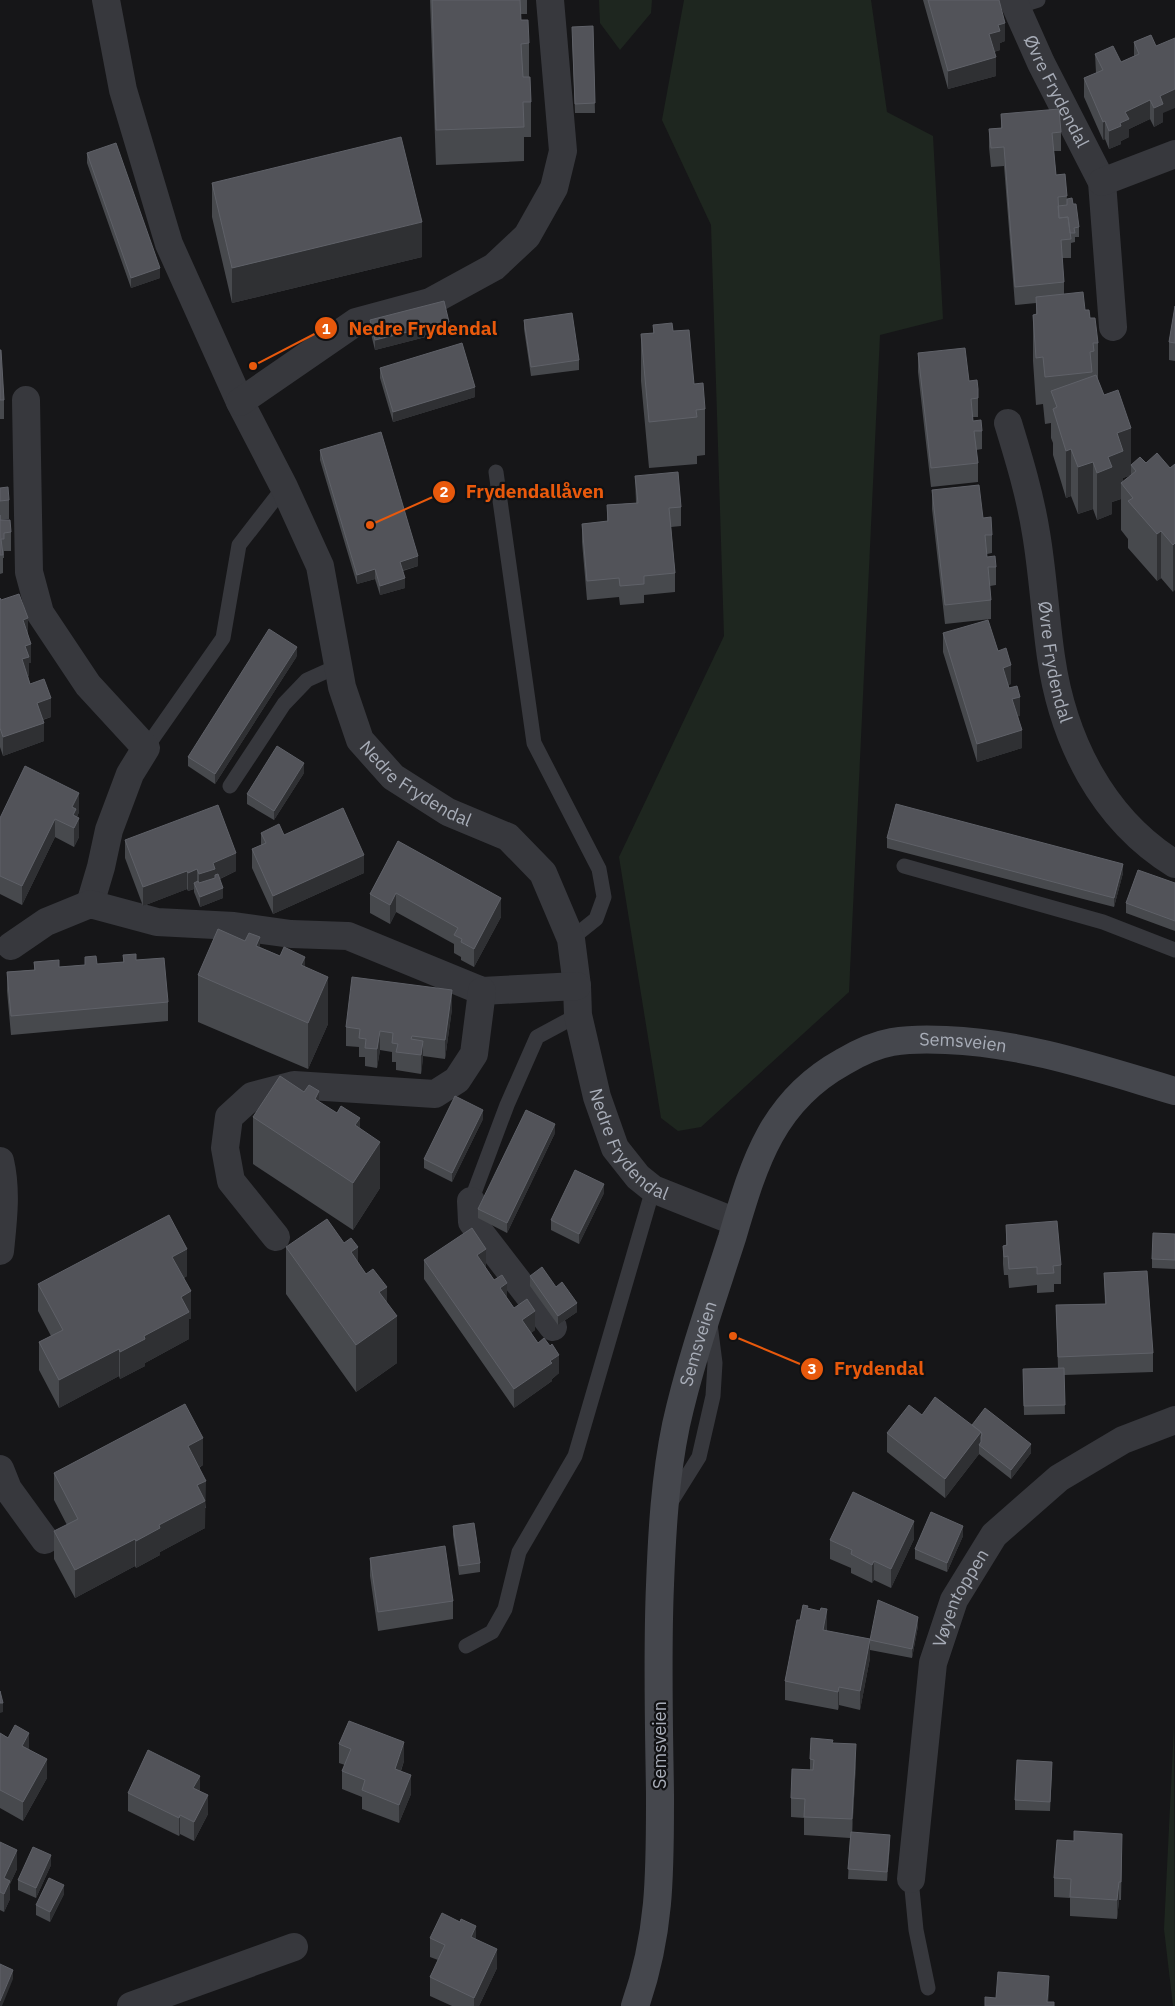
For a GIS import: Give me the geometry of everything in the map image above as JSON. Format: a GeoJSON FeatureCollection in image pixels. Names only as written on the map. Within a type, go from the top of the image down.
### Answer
{"type":"FeatureCollection","features":[{"type":"Feature","properties":{"kind":"main road","name":"Semsveien"},"geometry":{"type":"LineString","coordinates":[[635,2006],[646,1976],[655,1933],[660,1880],[660,1590],[664,1512],[676,1426],[736,1222],[764,1144],[781,1115],[803,1090],[829,1069],[858,1053],[890,1042],[921,1039],[965,1041],[1056,1056],[1175,1091]]}},
{"type":"Feature","properties":{"kind":"street","name":"Nedre Frydendal"},"geometry":{"type":"LineString","coordinates":[[106,0],[123,90],[168,244],[240,402],[284,487],[320,566],[342,687],[360,740],[393,777],[448,812],[508,837],[543,873],[571,939],[577,986],[578,1015],[597,1097],[616,1148],[638,1177],[654,1189],[736,1222]]}},
{"type":"Feature","properties":{"kind":"street"},"geometry":{"type":"LineString","coordinates":[[240,402],[356,322],[430,302],[494,267],[527,236],[554,188],[563,151],[550,0]]}},
{"type":"Feature","properties":{"kind":"street","name":"Øvre Frydendal"},"geometry":{"type":"LineString","coordinates":[[1022,2],[1041,63],[1102,182],[1113,327]]}},
{"type":"Feature","properties":{"kind":"street"},"geometry":{"type":"LineString","coordinates":[[1102,182],[1175,154]]}},
{"type":"Feature","properties":{"kind":"street"},"geometry":{"type":"LineString","coordinates":[[26,400],[29,572],[40,613],[88,685],[146,748],[130,774],[109,830],[101,868],[90,904]]}},
{"type":"Feature","properties":{"kind":"street","name":"Øvre Frydendal"},"geometry":{"type":"LineString","coordinates":[[1008,423],[1026,482],[1035,524],[1051,659],[1066,720],[1078,752],[1094,784],[1120,819],[1142,842],[1175,864]]}},
{"type":"Feature","properties":{"kind":"street"},"geometry":{"type":"LineString","coordinates":[[11,946],[46,922],[90,904],[157,922],[234,926],[291,934],[348,936],[482,991],[577,986]]}},
{"type":"Feature","properties":{"kind":"street"},"geometry":{"type":"LineString","coordinates":[[276,1237],[231,1181],[225,1148],[229,1118],[252,1096],[294,1085],[435,1094],[458,1080],[474,1054],[482,991]]}},
{"type":"Feature","properties":{"kind":"street"},"geometry":{"type":"LineString","coordinates":[[0,1161],[4,1177],[4,1207],[0,1251]]}},
{"type":"Feature","properties":{"kind":"street"},"geometry":{"type":"LineString","coordinates":[[471,1201],[472,1222],[553,1327]]}},
{"type":"Feature","properties":{"kind":"street","name":"Vøyentoppen"},"geometry":{"type":"LineString","coordinates":[[911,1879],[933,1663],[954,1600],[994,1535],[1059,1478],[1123,1440],[1175,1420]]}},
{"type":"Feature","properties":{"kind":"street"},"geometry":{"type":"LineString","coordinates":[[0,1469],[8,1489],[45,1540]]}},
{"type":"Feature","properties":{"kind":"street"},"geometry":{"type":"LineString","coordinates":[[131,2006],[294,1947]]}},
{"type":"Feature","properties":{"kind":"lane"},"geometry":{"type":"LineString","coordinates":[[496,472],[534,743],[599,869],[601,878],[604,897],[596,919],[571,939]]}},
{"type":"Feature","properties":{"kind":"lane"},"geometry":{"type":"LineString","coordinates":[[146,748],[222,638],[240,545],[284,487]]}},
{"type":"Feature","properties":{"kind":"lane"},"geometry":{"type":"LineString","coordinates":[[230,786],[284,704],[307,680],[338,666]]}},
{"type":"Feature","properties":{"kind":"lane"},"geometry":{"type":"LineString","coordinates":[[904,866],[1103,922],[1175,950]]}},
{"type":"Feature","properties":{"kind":"lane"},"geometry":{"type":"LineString","coordinates":[[471,1201],[507,1105],[537,1037],[578,1015]]}},
{"type":"Feature","properties":{"kind":"lane"},"geometry":{"type":"LineString","coordinates":[[466,1646],[492,1632],[505,1610],[519,1552],[575,1456],[654,1189]]}},
{"type":"Feature","properties":{"kind":"lane"},"geometry":{"type":"LineString","coordinates":[[911,1879],[916,1930],[928,1988]]}},
{"type":"Feature","properties":{"kind":"shaded area"},"geometry":{"type":"Polygon","coordinates":[[[599,0],[652,0],[651,13],[620,50],[600,23],[599,0]]]}},
{"type":"Feature","properties":{"kind":"shaded area"},"geometry":{"type":"Polygon","coordinates":[[[684,0],[871,0],[887,112],[933,136],[943,319],[880,335],[849,992],[701,1127],[678,1131],[661,1118],[619,857],[724,636],[711,225],[662,120],[684,0]]]}},
{"type":"Feature","properties":{"kind":"shaded area"},"geometry":{"type":"Polygon","coordinates":[[[1174,1726],[1175,2006],[1173,2006],[1164,1929],[1174,1726]]]}},
{"type":"Feature","properties":{"kind":"building"},"geometry":{"type":"Polygon","coordinates":[[[432,0],[520,0],[521,20],[528,20],[529,43],[521,44],[523,77],[530,77],[531,102],[523,102],[524,127],[436,130],[432,0]]]}},
{"type":"Feature","properties":{"kind":"building"},"geometry":{"type":"Polygon","coordinates":[[[928,0],[999,0],[1005,23],[998,25],[1000,31],[989,34],[996,57],[948,71],[928,0]]]}},
{"type":"Feature","properties":{"kind":"building"},"geometry":{"type":"Polygon","coordinates":[[[593,26],[595,103],[575,104],[572,27],[593,26]]]}},
{"type":"Feature","properties":{"kind":"building"},"geometry":{"type":"Polygon","coordinates":[[[1151,35],[1156,46],[1175,38],[1175,89],[1160,96],[1163,104],[1154,108],[1150,100],[1125,112],[1129,119],[1120,123],[1121,126],[1109,131],[1105,121],[1103,122],[1084,78],[1103,70],[1095,54],[1113,46],[1121,62],[1139,54],[1134,42],[1151,35]]]}},
{"type":"Feature","properties":{"kind":"building"},"geometry":{"type":"Polygon","coordinates":[[[1059,109],[1061,132],[1052,133],[1056,175],[1065,174],[1067,196],[1058,197],[1059,218],[1068,217],[1071,239],[1061,240],[1064,282],[1015,287],[1004,147],[991,148],[989,129],[1002,128],[1001,114],[1059,109]]]}},
{"type":"Feature","properties":{"kind":"building"},"geometry":{"type":"Polygon","coordinates":[[[401,137],[422,222],[232,268],[212,183],[401,137]]]}},
{"type":"Feature","properties":{"kind":"building"},"geometry":{"type":"Polygon","coordinates":[[[116,143],[160,268],[131,278],[87,153],[116,143]]]}},
{"type":"Feature","properties":{"kind":"building"},"geometry":{"type":"Polygon","coordinates":[[[1072,198],[1073,204],[1076,204],[1079,227],[1074,228],[1075,233],[1070,233],[1068,217],[1059,218],[1058,206],[1067,205],[1067,199],[1072,198]]]}},
{"type":"Feature","properties":{"kind":"building"},"geometry":{"type":"Polygon","coordinates":[[[1083,292],[1085,310],[1089,310],[1090,318],[1095,318],[1098,343],[1093,343],[1094,351],[1090,352],[1092,372],[1045,377],[1043,357],[1036,358],[1033,315],[1037,314],[1036,297],[1083,292]]]}},
{"type":"Feature","properties":{"kind":"building"},"geometry":{"type":"Polygon","coordinates":[[[444,301],[449,322],[375,340],[370,320],[444,301]]]}},
{"type":"Feature","properties":{"kind":"building"},"geometry":{"type":"Polygon","coordinates":[[[1175,306],[1175,343],[1169,342],[1175,306]]]}},
{"type":"Feature","properties":{"kind":"building"},"geometry":{"type":"Polygon","coordinates":[[[572,313],[579,360],[531,367],[524,320],[572,313]]]}},
{"type":"Feature","properties":{"kind":"building"},"geometry":{"type":"Polygon","coordinates":[[[672,323],[673,331],[689,330],[694,384],[703,383],[705,409],[696,410],[697,417],[649,422],[641,334],[654,333],[653,325],[672,323]]]}},
{"type":"Feature","properties":{"kind":"building"},"geometry":{"type":"Polygon","coordinates":[[[462,343],[475,387],[393,412],[380,368],[462,343]]]}},
{"type":"Feature","properties":{"kind":"building"},"geometry":{"type":"Polygon","coordinates":[[[965,348],[969,381],[977,380],[978,398],[971,399],[973,421],[981,420],[982,431],[974,431],[978,463],[931,468],[918,353],[965,348]]]}},
{"type":"Feature","properties":{"kind":"building"},"geometry":{"type":"Polygon","coordinates":[[[1,350],[4,400],[0,400],[1,350]]]}},
{"type":"Feature","properties":{"kind":"building"},"geometry":{"type":"Polygon","coordinates":[[[1096,375],[1104,395],[1118,390],[1131,428],[1117,433],[1123,451],[1108,457],[1112,467],[1097,473],[1093,462],[1078,467],[1071,449],[1066,451],[1053,409],[1057,407],[1051,391],[1096,375]]]}},
{"type":"Feature","properties":{"kind":"building"},"geometry":{"type":"Polygon","coordinates":[[[381,432],[418,556],[400,562],[405,578],[380,586],[375,569],[357,575],[320,450],[381,432]]]}},
{"type":"Feature","properties":{"kind":"building"},"geometry":{"type":"Polygon","coordinates":[[[1157,453],[1170,468],[1175,464],[1175,543],[1173,545],[1161,531],[1157,534],[1128,501],[1133,498],[1121,483],[1136,471],[1131,465],[1140,457],[1146,463],[1157,453]]]}},
{"type":"Feature","properties":{"kind":"building"},"geometry":{"type":"Polygon","coordinates":[[[678,472],[681,507],[669,508],[675,573],[644,576],[644,584],[620,586],[619,578],[587,581],[582,524],[608,521],[607,505],[638,503],[635,476],[678,472]]]}},
{"type":"Feature","properties":{"kind":"building"},"geometry":{"type":"Polygon","coordinates":[[[979,485],[983,518],[991,517],[992,535],[985,535],[987,557],[995,556],[996,567],[988,567],[991,600],[945,605],[932,490],[979,485]]]}},
{"type":"Feature","properties":{"kind":"building"},"geometry":{"type":"Polygon","coordinates":[[[8,487],[9,500],[0,501],[0,488],[8,487]]]}},
{"type":"Feature","properties":{"kind":"building"},"geometry":{"type":"Polygon","coordinates":[[[0,520],[10,520],[11,532],[4,533],[4,539],[1,539],[3,555],[0,555],[0,520]]]}},
{"type":"Feature","properties":{"kind":"building"},"geometry":{"type":"Polygon","coordinates":[[[19,594],[28,618],[23,620],[31,644],[25,646],[29,657],[22,659],[30,684],[44,679],[51,698],[37,703],[44,723],[3,737],[0,728],[0,598],[1,600],[19,594]]]}},
{"type":"Feature","properties":{"kind":"building"},"geometry":{"type":"Polygon","coordinates":[[[988,620],[998,651],[1006,648],[1011,665],[1003,668],[1009,688],[1017,686],[1020,697],[1012,699],[1022,730],[977,744],[943,633],[988,620]]]}},
{"type":"Feature","properties":{"kind":"building"},"geometry":{"type":"Polygon","coordinates":[[[269,629],[297,647],[215,774],[188,757],[269,629]]]}},
{"type":"Feature","properties":{"kind":"building"},"geometry":{"type":"Polygon","coordinates":[[[277,746],[304,763],[274,811],[247,794],[277,746]]]}},
{"type":"Feature","properties":{"kind":"building"},"geometry":{"type":"Polygon","coordinates":[[[25,766],[79,793],[72,807],[76,809],[73,815],[79,818],[74,828],[55,819],[22,886],[0,876],[0,818],[25,766]]]}},
{"type":"Feature","properties":{"kind":"building"},"geometry":{"type":"Polygon","coordinates":[[[896,804],[1123,864],[1114,898],[887,838],[896,804]]]}},
{"type":"Feature","properties":{"kind":"building"},"geometry":{"type":"Polygon","coordinates":[[[218,805],[236,853],[213,863],[215,869],[199,874],[197,869],[188,873],[187,871],[143,887],[125,840],[218,805]]]}},
{"type":"Feature","properties":{"kind":"building"},"geometry":{"type":"Polygon","coordinates":[[[343,808],[364,855],[273,896],[252,849],[266,843],[261,833],[279,824],[284,835],[343,808]]]}},
{"type":"Feature","properties":{"kind":"building"},"geometry":{"type":"Polygon","coordinates":[[[398,841],[501,898],[474,949],[461,942],[462,939],[454,935],[458,928],[396,893],[390,905],[370,894],[398,841]]]}},
{"type":"Feature","properties":{"kind":"building"},"geometry":{"type":"Polygon","coordinates":[[[1138,870],[1175,883],[1175,921],[1126,903],[1138,870]]]}},
{"type":"Feature","properties":{"kind":"building"},"geometry":{"type":"Polygon","coordinates":[[[218,874],[223,888],[200,897],[194,883],[215,878],[215,875],[218,874]]]}},
{"type":"Feature","properties":{"kind":"building"},"geometry":{"type":"Polygon","coordinates":[[[218,929],[245,941],[249,933],[260,937],[256,946],[280,956],[284,947],[305,957],[301,965],[328,977],[308,1023],[198,975],[218,929]]]}},
{"type":"Feature","properties":{"kind":"building"},"geometry":{"type":"Polygon","coordinates":[[[136,954],[136,960],[164,958],[168,1002],[11,1016],[7,972],[35,970],[34,962],[59,960],[59,967],[85,965],[85,957],[96,956],[97,964],[124,962],[123,955],[136,954]]]}},
{"type":"Feature","properties":{"kind":"building"},"geometry":{"type":"Polygon","coordinates":[[[352,977],[452,990],[445,1040],[412,1036],[411,1039],[423,1041],[421,1055],[396,1052],[398,1044],[392,1043],[393,1033],[380,1031],[377,1049],[365,1048],[366,1039],[359,1038],[360,1029],[346,1027],[352,977]]]}},
{"type":"Feature","properties":{"kind":"building"},"geometry":{"type":"Polygon","coordinates":[[[280,1076],[304,1092],[309,1085],[319,1091],[315,1099],[337,1113],[341,1106],[360,1118],[355,1125],[380,1142],[353,1183],[253,1117],[280,1076]]]}},
{"type":"Feature","properties":{"kind":"building"},"geometry":{"type":"Polygon","coordinates":[[[455,1096],[483,1110],[452,1173],[424,1159],[455,1096]]]}},
{"type":"Feature","properties":{"kind":"building"},"geometry":{"type":"Polygon","coordinates":[[[526,1110],[555,1124],[507,1223],[478,1209],[526,1110]]]}},
{"type":"Feature","properties":{"kind":"building"},"geometry":{"type":"Polygon","coordinates":[[[575,1170],[604,1184],[579,1234],[551,1220],[575,1170]]]}},
{"type":"Feature","properties":{"kind":"building"},"geometry":{"type":"Polygon","coordinates":[[[169,1215],[187,1249],[172,1257],[191,1291],[181,1297],[189,1312],[144,1336],[145,1339],[120,1352],[119,1349],[59,1380],[39,1342],[63,1330],[38,1284],[169,1215]]]}},
{"type":"Feature","properties":{"kind":"building"},"geometry":{"type":"Polygon","coordinates":[[[327,1219],[344,1243],[351,1238],[358,1247],[351,1252],[366,1274],[373,1269],[387,1287],[379,1292],[397,1316],[356,1345],[286,1247],[327,1219]]]}},
{"type":"Feature","properties":{"kind":"building"},"geometry":{"type":"Polygon","coordinates":[[[1057,1221],[1061,1265],[1053,1266],[1054,1273],[1037,1274],[1037,1267],[1009,1269],[1008,1256],[1004,1257],[1003,1246],[1007,1245],[1006,1225],[1057,1221]]]}},
{"type":"Feature","properties":{"kind":"building"},"geometry":{"type":"Polygon","coordinates":[[[472,1228],[486,1249],[477,1255],[494,1280],[502,1275],[507,1283],[500,1288],[514,1308],[527,1299],[535,1311],[522,1320],[538,1343],[544,1338],[550,1346],[552,1344],[559,1355],[550,1361],[552,1363],[514,1389],[424,1260],[472,1228]]]}},
{"type":"Feature","properties":{"kind":"building"},"geometry":{"type":"Polygon","coordinates":[[[1153,1233],[1175,1234],[1175,1260],[1152,1259],[1153,1233]]]}},
{"type":"Feature","properties":{"kind":"building"},"geometry":{"type":"Polygon","coordinates":[[[542,1267],[556,1287],[562,1282],[577,1303],[558,1316],[530,1276],[542,1267]]]}},
{"type":"Feature","properties":{"kind":"building"},"geometry":{"type":"Polygon","coordinates":[[[1147,1271],[1153,1353],[1058,1357],[1056,1305],[1106,1304],[1104,1273],[1147,1271]]]}},
{"type":"Feature","properties":{"kind":"building"},"geometry":{"type":"Polygon","coordinates":[[[1064,1368],[1065,1405],[1024,1406],[1023,1369],[1064,1368]]]}},
{"type":"Feature","properties":{"kind":"building"},"geometry":{"type":"Polygon","coordinates":[[[935,1397],[981,1432],[945,1479],[887,1433],[909,1405],[922,1415],[935,1397]]]}},
{"type":"Feature","properties":{"kind":"building"},"geometry":{"type":"Polygon","coordinates":[[[185,1404],[203,1438],[188,1446],[206,1481],[197,1485],[205,1501],[159,1525],[160,1528],[136,1541],[135,1539],[75,1570],[54,1531],[78,1519],[54,1473],[185,1404]]]}},
{"type":"Feature","properties":{"kind":"building"},"geometry":{"type":"Polygon","coordinates":[[[985,1408],[1031,1444],[1011,1470],[979,1445],[982,1434],[972,1425],[985,1408]]]}},
{"type":"Feature","properties":{"kind":"building"},"geometry":{"type":"Polygon","coordinates":[[[853,1492],[914,1521],[891,1569],[874,1561],[872,1565],[851,1554],[852,1550],[830,1540],[853,1492]]]}},
{"type":"Feature","properties":{"kind":"building"},"geometry":{"type":"Polygon","coordinates":[[[931,1512],[963,1526],[947,1563],[915,1549],[931,1512]]]}},
{"type":"Feature","properties":{"kind":"building"},"geometry":{"type":"Polygon","coordinates":[[[474,1523],[480,1563],[459,1566],[453,1526],[474,1523]]]}},
{"type":"Feature","properties":{"kind":"building"},"geometry":{"type":"Polygon","coordinates":[[[445,1546],[453,1601],[378,1612],[370,1558],[445,1546]]]}},
{"type":"Feature","properties":{"kind":"building"},"geometry":{"type":"Polygon","coordinates":[[[878,1600],[918,1617],[912,1649],[870,1640],[878,1600]]]}},
{"type":"Feature","properties":{"kind":"building"},"geometry":{"type":"Polygon","coordinates":[[[803,1605],[820,1611],[821,1608],[827,1609],[823,1630],[870,1639],[860,1691],[839,1687],[838,1692],[785,1681],[797,1620],[800,1620],[803,1605]]]}},
{"type":"Feature","properties":{"kind":"building"},"geometry":{"type":"Polygon","coordinates":[[[0,1691],[3,1703],[0,1703],[0,1691]]]}},
{"type":"Feature","properties":{"kind":"building"},"geometry":{"type":"Polygon","coordinates":[[[349,1721],[404,1742],[395,1769],[411,1775],[399,1805],[362,1790],[365,1780],[342,1771],[351,1749],[339,1744],[349,1721]]]}},
{"type":"Feature","properties":{"kind":"building"},"geometry":{"type":"Polygon","coordinates":[[[15,1725],[29,1733],[22,1746],[47,1759],[23,1802],[0,1790],[0,1733],[8,1738],[15,1725]]]}},
{"type":"Feature","properties":{"kind":"building"},"geometry":{"type":"Polygon","coordinates":[[[811,1738],[833,1740],[832,1743],[856,1744],[852,1819],[804,1817],[805,1799],[791,1798],[792,1769],[813,1770],[814,1760],[810,1759],[811,1738]]]}},
{"type":"Feature","properties":{"kind":"building"},"geometry":{"type":"Polygon","coordinates":[[[148,1750],[200,1776],[193,1788],[208,1795],[194,1822],[180,1815],[179,1818],[128,1793],[148,1750]]]}},
{"type":"Feature","properties":{"kind":"building"},"geometry":{"type":"Polygon","coordinates":[[[1017,1760],[1052,1762],[1050,1802],[1015,1800],[1017,1760]]]}},
{"type":"Feature","properties":{"kind":"building"},"geometry":{"type":"Polygon","coordinates":[[[1074,1831],[1122,1834],[1121,1882],[1119,1882],[1117,1900],[1070,1897],[1071,1879],[1054,1878],[1057,1840],[1074,1841],[1074,1831]]]}},
{"type":"Feature","properties":{"kind":"building"},"geometry":{"type":"Polygon","coordinates":[[[851,1832],[890,1835],[887,1872],[848,1869],[851,1832]]]}},
{"type":"Feature","properties":{"kind":"building"},"geometry":{"type":"Polygon","coordinates":[[[0,1842],[17,1850],[4,1878],[10,1881],[4,1894],[0,1892],[0,1842]]]}},
{"type":"Feature","properties":{"kind":"building"},"geometry":{"type":"Polygon","coordinates":[[[33,1847],[51,1855],[36,1888],[18,1880],[33,1847]]]}},
{"type":"Feature","properties":{"kind":"building"},"geometry":{"type":"Polygon","coordinates":[[[49,1878],[64,1885],[50,1912],[36,1905],[49,1878]]]}},
{"type":"Feature","properties":{"kind":"building"},"geometry":{"type":"Polygon","coordinates":[[[442,1913],[460,1922],[461,1919],[476,1926],[471,1937],[497,1949],[474,1998],[430,1977],[445,1945],[430,1938],[442,1913]]]}},
{"type":"Feature","properties":{"kind":"building"},"geometry":{"type":"Polygon","coordinates":[[[0,1964],[13,1970],[0,2001],[0,1964]]]}},
{"type":"Feature","properties":{"kind":"building"},"geometry":{"type":"Polygon","coordinates":[[[998,1972],[1049,1976],[1047,2002],[1054,2002],[1054,2006],[985,2006],[985,1997],[996,1998],[998,1972]]]}},
{"type":"Feature","properties":{"kind":"place","name":"Nedre Frydendal"},"geometry":{"type":"Point","coordinates":[253,366]}},
{"type":"Feature","properties":{"kind":"place","name":"Frydendallåven"},"geometry":{"type":"Point","coordinates":[370,525]}},
{"type":"Feature","properties":{"kind":"place","name":"Frydendal"},"geometry":{"type":"Point","coordinates":[733,1336]}}]}
